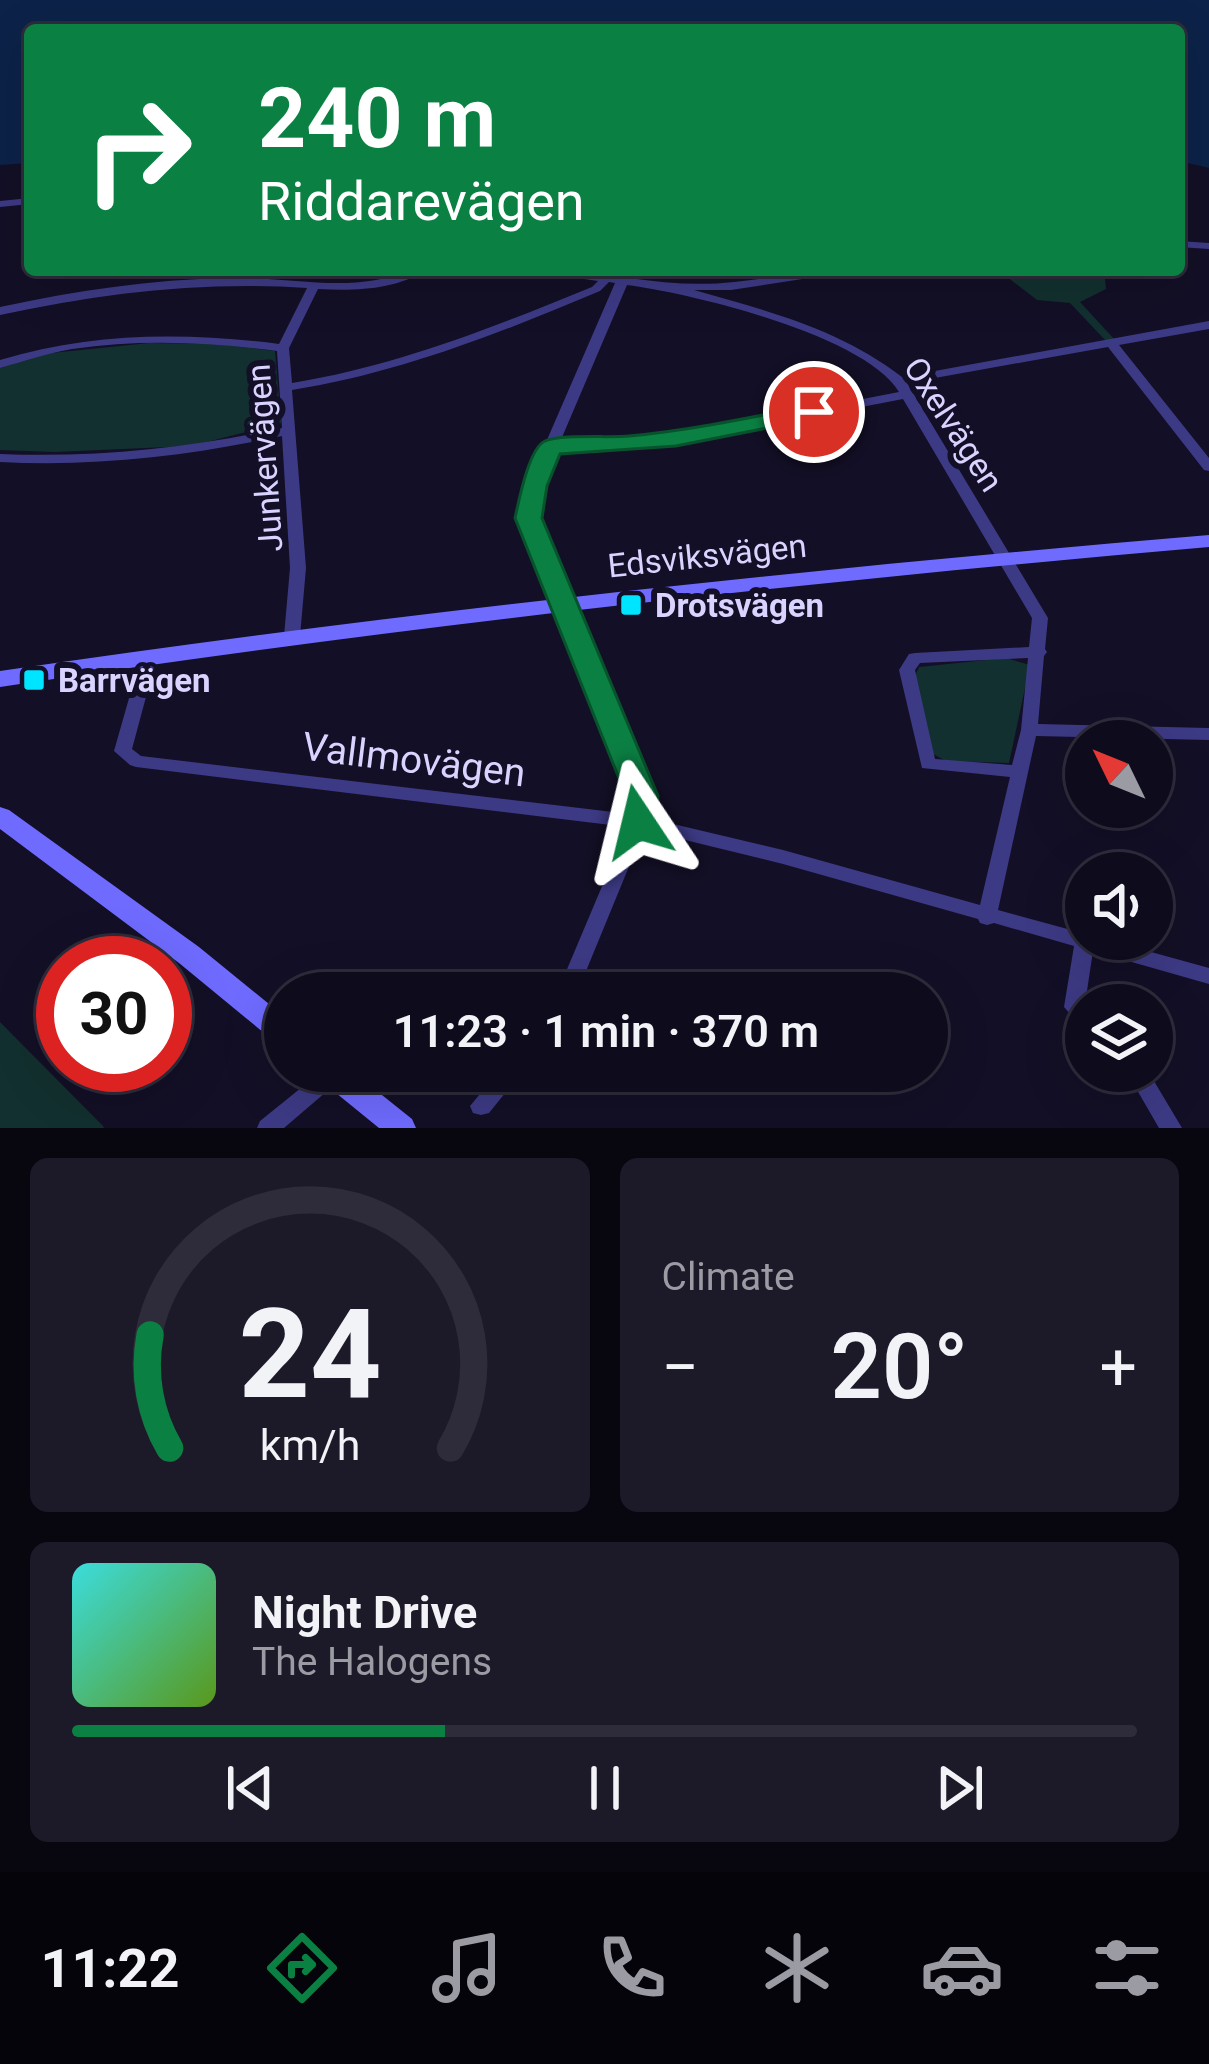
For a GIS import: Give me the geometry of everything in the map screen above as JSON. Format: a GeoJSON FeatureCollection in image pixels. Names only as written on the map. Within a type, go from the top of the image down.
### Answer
{"type":"FeatureCollection","features":[{"type":"Feature","properties":{"kind":"street"},"geometry":{"type":"LineString","coordinates":[[0,311],[225,280],[367,284],[410,276]]}},
{"type":"Feature","properties":{"kind":"street"},"geometry":{"type":"LineString","coordinates":[[289,387],[350,380],[395,366],[623,278],[670,287],[731,286],[800,276]]}},
{"type":"Feature","properties":{"kind":"street"},"geometry":{"type":"LineString","coordinates":[[576,972],[638,822],[642,796],[560,604],[529,518],[534,486],[623,278]]}},
{"type":"Feature","properties":{"kind":"street","name":"Junkervägen"},"geometry":{"type":"LineString","coordinates":[[292,636],[298,568],[283,348],[315,284]]}},
{"type":"Feature","properties":{"kind":"street","name":"Oxelvägen"},"geometry":{"type":"LineString","coordinates":[[670,287],[820,332],[874,359],[903,387],[1040,618],[1029,730],[987,918]]}},
{"type":"Feature","properties":{"kind":"street"},"geometry":{"type":"LineString","coordinates":[[550,447],[676,439],[1209,325]]}},
{"type":"Feature","properties":{"kind":"street"},"geometry":{"type":"LineString","coordinates":[[0,364],[35,352],[142,339],[221,339],[283,348]]}},
{"type":"Feature","properties":{"kind":"street"},"geometry":{"type":"LineString","coordinates":[[1112,344],[1209,467]]}},
{"type":"Feature","properties":{"kind":"street"},"geometry":{"type":"LineString","coordinates":[[0,458],[137,457],[205,450],[289,430]]}},
{"type":"Feature","properties":{"kind":"street","name":"Edsviksvägen"},"geometry":{"type":"LineString","coordinates":[[0,679],[292,636],[560,604],[1003,557],[1209,541]]}},
{"type":"Feature","properties":{"kind":"street"},"geometry":{"type":"LineString","coordinates":[[1019,772],[928,764],[907,670],[915,658],[1039,652]]}},
{"type":"Feature","properties":{"kind":"street","name":"Vallmovägen"},"geometry":{"type":"LineString","coordinates":[[149,656],[124,751],[136,761],[638,822],[783,857],[1065,936]]}},
{"type":"Feature","properties":{"kind":"street"},"geometry":{"type":"LineString","coordinates":[[1029,730],[1209,734]]}},
{"type":"Feature","properties":{"kind":"street"},"geometry":{"type":"LineString","coordinates":[[0,816],[189,955],[264,1017]]}},
{"type":"Feature","properties":{"kind":"street","name":"Vallmovägen"},"geometry":{"type":"LineString","coordinates":[[1152,960],[1209,976]]}},
{"type":"Feature","properties":{"kind":"street"},"geometry":{"type":"LineString","coordinates":[[268,1128],[308,1092]]}},
{"type":"Feature","properties":{"kind":"street"},"geometry":{"type":"LineString","coordinates":[[356,1092],[400,1128]]}},
{"type":"Feature","properties":{"kind":"street"},"geometry":{"type":"LineString","coordinates":[[481,1106],[493,1092]]}},
{"type":"Feature","properties":{"kind":"street"},"geometry":{"type":"LineString","coordinates":[[1151,1092],[1171,1128]]}},
{"type":"Feature","properties":{"kind":"green space"},"geometry":{"type":"Polygon","coordinates":[[[1006,276],[1105,276],[1106,289],[1080,302],[1115,340],[1106,341],[1070,303],[1037,300],[1006,276]]]}},
{"type":"Feature","properties":{"kind":"green space"},"geometry":{"type":"Polygon","coordinates":[[[149,343],[275,351],[281,423],[191,446],[0,450],[0,368],[32,355],[149,343]]]}},
{"type":"Feature","properties":{"kind":"green space"},"geometry":{"type":"Polygon","coordinates":[[[1006,658],[1030,665],[1009,763],[946,761],[931,753],[915,676],[919,667],[1006,658]]]}},
{"type":"Feature","properties":{"kind":"green space"},"geometry":{"type":"Polygon","coordinates":[[[0,1022],[36,1058],[36,1092],[69,1092],[104,1128],[0,1128],[0,1022]]]}},
{"type":"Feature","properties":{"kind":"water"},"geometry":{"type":"Polygon","coordinates":[[[0,0],[1209,0],[1209,168],[1185,162],[1185,24],[24,24],[24,163],[0,165],[0,0]]]}},
{"type":"Feature","properties":{"kind":"place","name":"Drotsvägen"},"geometry":{"type":"Point","coordinates":[631,605]}},
{"type":"Feature","properties":{"kind":"place","name":"Barrvägen"},"geometry":{"type":"Point","coordinates":[34,680]}},
{"type":"Feature","properties":{"kind":"route"},"geometry":{"type":"LineString","coordinates":[[638,822],[642,796],[560,604],[529,518],[534,486],[550,447],[676,439],[814,412]]}}]}
